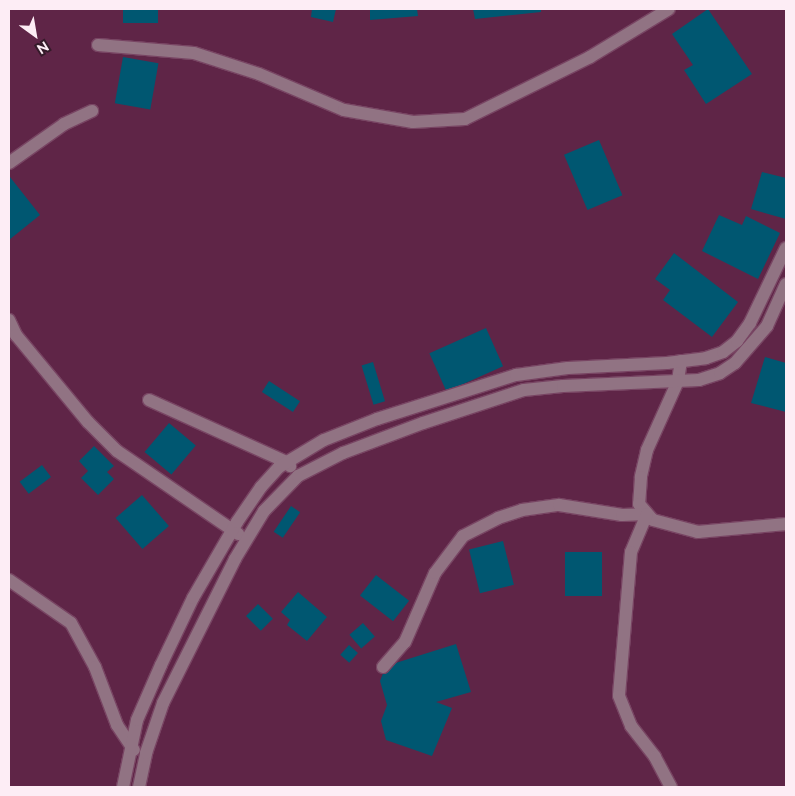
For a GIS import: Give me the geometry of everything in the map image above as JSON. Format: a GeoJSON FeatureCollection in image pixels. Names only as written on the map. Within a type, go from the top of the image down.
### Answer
{"type":"FeatureCollection","features":[{"type":"Feature","properties":{"kind":"street"},"geometry":{"type":"LineString","coordinates":[[98,45],[194,53],[258,74],[344,110],[413,122],[465,119],[581,61],[669,9]]}},
{"type":"Feature","properties":{"kind":"street"},"geometry":{"type":"LineString","coordinates":[[9,163],[64,124],[92,111]]}},
{"type":"Feature","properties":{"kind":"street"},"geometry":{"type":"LineString","coordinates":[[123,787],[137,720],[193,598],[232,530],[261,487],[286,462],[324,440],[377,419],[516,375],[568,368],[682,361],[706,358],[723,352],[737,341],[750,323],[786,248]]}},
{"type":"Feature","properties":{"kind":"street"},"geometry":{"type":"LineString","coordinates":[[139,787],[144,762],[163,703],[247,540],[264,511],[298,476],[343,452],[423,423],[524,390],[563,386],[699,380],[720,373],[735,364],[767,326],[786,284]]}},
{"type":"Feature","properties":{"kind":"street"},"geometry":{"type":"LineString","coordinates":[[9,320],[16,335],[70,400],[117,451],[247,540]]}},
{"type":"Feature","properties":{"kind":"street"},"geometry":{"type":"LineString","coordinates":[[682,361],[678,381],[647,450],[641,477],[640,504],[653,520],[698,532],[786,524]]}},
{"type":"Feature","properties":{"kind":"street"},"geometry":{"type":"LineString","coordinates":[[149,400],[286,462],[298,476]]}},
{"type":"Feature","properties":{"kind":"street"},"geometry":{"type":"LineString","coordinates":[[382,667],[405,642],[435,574],[463,536],[498,518],[522,510],[559,505],[622,515],[647,514]]}},
{"type":"Feature","properties":{"kind":"street"},"geometry":{"type":"LineString","coordinates":[[647,514],[631,552],[619,696],[631,726],[655,757],[671,787]]}},
{"type":"Feature","properties":{"kind":"street"},"geometry":{"type":"LineString","coordinates":[[9,580],[71,623],[95,667],[117,725],[144,762]]}},
{"type":"Feature","properties":{"kind":"building"},"geometry":{"type":"Polygon","coordinates":[[[123,9],[158,9],[158,23],[123,23],[123,9]]]}},
{"type":"Feature","properties":{"kind":"building"},"geometry":{"type":"Polygon","coordinates":[[[312,9],[336,9],[333,22],[311,17],[312,9]]]}},
{"type":"Feature","properties":{"kind":"building"},"geometry":{"type":"Polygon","coordinates":[[[370,9],[417,9],[418,16],[370,20],[370,9]]]}},
{"type":"Feature","properties":{"kind":"building"},"geometry":{"type":"Polygon","coordinates":[[[473,9],[541,9],[541,12],[475,19],[473,9]]]}},
{"type":"Feature","properties":{"kind":"building"},"geometry":{"type":"Polygon","coordinates":[[[708,9],[752,74],[706,104],[684,70],[693,65],[672,34],[708,9]]]}},
{"type":"Feature","properties":{"kind":"building"},"geometry":{"type":"Polygon","coordinates":[[[123,57],[158,63],[150,110],[115,103],[123,57]]]}},
{"type":"Feature","properties":{"kind":"building"},"geometry":{"type":"Polygon","coordinates":[[[599,140],[622,195],[587,210],[564,155],[599,140]]]}},
{"type":"Feature","properties":{"kind":"building"},"geometry":{"type":"Polygon","coordinates":[[[762,172],[786,178],[786,219],[751,209],[762,172]]]}},
{"type":"Feature","properties":{"kind":"building"},"geometry":{"type":"Polygon","coordinates":[[[9,178],[40,215],[9,240],[9,178]]]}},
{"type":"Feature","properties":{"kind":"building"},"geometry":{"type":"Polygon","coordinates":[[[719,215],[742,225],[746,216],[780,233],[758,279],[702,251],[719,215]]]}},
{"type":"Feature","properties":{"kind":"building"},"geometry":{"type":"Polygon","coordinates":[[[674,253],[738,302],[712,337],[663,300],[670,290],[655,279],[674,253]]]}},
{"type":"Feature","properties":{"kind":"building"},"geometry":{"type":"Polygon","coordinates":[[[486,328],[503,366],[446,392],[429,353],[486,328]]]}},
{"type":"Feature","properties":{"kind":"building"},"geometry":{"type":"Polygon","coordinates":[[[765,357],[786,363],[786,412],[751,403],[765,357]]]}},
{"type":"Feature","properties":{"kind":"building"},"geometry":{"type":"Polygon","coordinates":[[[373,362],[385,401],[374,405],[362,366],[373,362]]]}},
{"type":"Feature","properties":{"kind":"building"},"geometry":{"type":"Polygon","coordinates":[[[269,381],[300,401],[293,412],[262,392],[269,381]]]}},
{"type":"Feature","properties":{"kind":"building"},"geometry":{"type":"Polygon","coordinates":[[[169,423],[196,445],[171,475],[145,452],[169,423]]]}},
{"type":"Feature","properties":{"kind":"building"},"geometry":{"type":"Polygon","coordinates":[[[94,446],[114,466],[107,472],[114,479],[98,495],[81,478],[88,471],[79,461],[94,446]]]}},
{"type":"Feature","properties":{"kind":"building"},"geometry":{"type":"Polygon","coordinates":[[[42,465],[51,477],[29,494],[20,482],[42,465]]]}},
{"type":"Feature","properties":{"kind":"building"},"geometry":{"type":"Polygon","coordinates":[[[142,495],[169,526],[142,549],[116,518],[142,495]]]}},
{"type":"Feature","properties":{"kind":"building"},"geometry":{"type":"Polygon","coordinates":[[[291,506],[300,512],[283,538],[274,532],[291,506]]]}},
{"type":"Feature","properties":{"kind":"building"},"geometry":{"type":"Polygon","coordinates":[[[503,541],[514,585],[480,593],[469,549],[503,541]]]}},
{"type":"Feature","properties":{"kind":"building"},"geometry":{"type":"Polygon","coordinates":[[[565,552],[602,552],[602,596],[565,596],[565,552]]]}},
{"type":"Feature","properties":{"kind":"building"},"geometry":{"type":"Polygon","coordinates":[[[376,575],[409,601],[393,621],[360,595],[376,575]]]}},
{"type":"Feature","properties":{"kind":"building"},"geometry":{"type":"Polygon","coordinates":[[[298,592],[327,617],[307,641],[287,625],[290,620],[281,612],[298,592]]]}},
{"type":"Feature","properties":{"kind":"building"},"geometry":{"type":"Polygon","coordinates":[[[258,604],[273,619],[261,631],[246,616],[258,604]]]}},
{"type":"Feature","properties":{"kind":"building"},"geometry":{"type":"Polygon","coordinates":[[[363,623],[375,637],[361,648],[349,635],[363,623]]]}},
{"type":"Feature","properties":{"kind":"building"},"geometry":{"type":"Polygon","coordinates":[[[456,644],[471,692],[436,702],[452,708],[432,756],[386,740],[381,721],[387,705],[380,681],[386,666],[456,644]]]}},
{"type":"Feature","properties":{"kind":"building"},"geometry":{"type":"Polygon","coordinates":[[[349,645],[358,653],[349,663],[340,655],[349,645]]]}}]}
